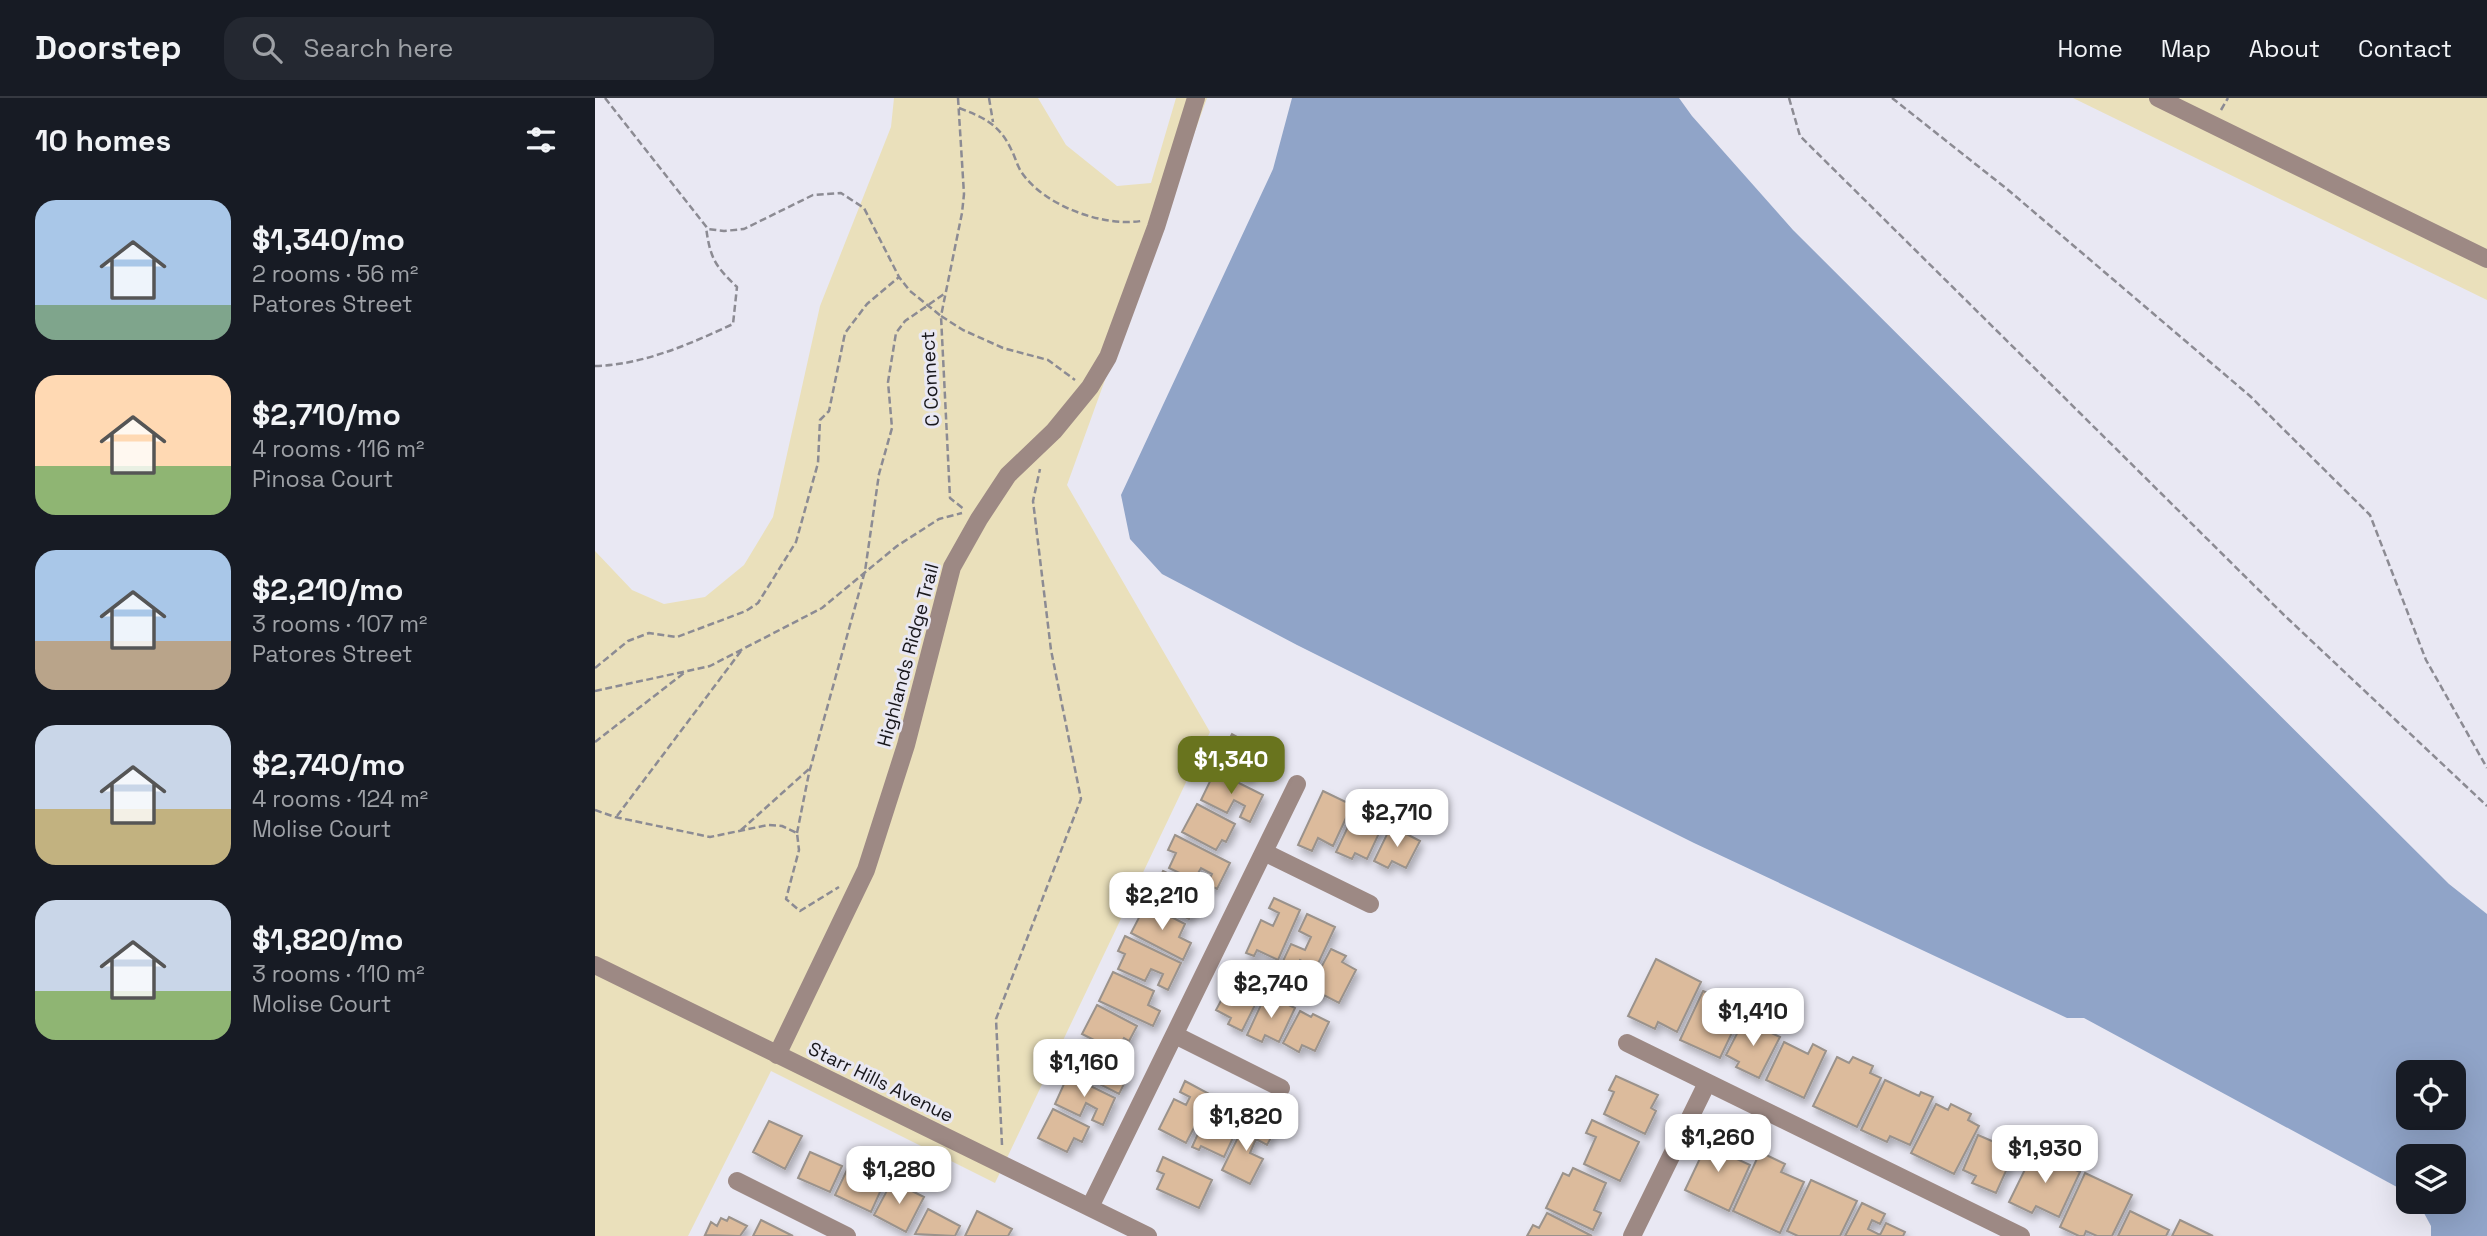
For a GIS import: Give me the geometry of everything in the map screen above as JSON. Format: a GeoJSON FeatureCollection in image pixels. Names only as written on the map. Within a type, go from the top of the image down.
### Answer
{"type":"FeatureCollection","features":[{"type":"Feature","properties":{"kind":"street","name":"Highlands Ridge Trail"},"geometry":{"type":"LineString","coordinates":[[777,1055],[866,870],[906,746],[952,566],[1008,475],[1046,438],[1087,390],[1108,357],[1159,218],[1196,98]]}},
{"type":"Feature","properties":{"kind":"street"},"geometry":{"type":"LineString","coordinates":[[2158,98],[2487,259]]}},
{"type":"Feature","properties":{"kind":"street"},"geometry":{"type":"LineString","coordinates":[[1090,1208],[1297,784]]}},
{"type":"Feature","properties":{"kind":"street"},"geometry":{"type":"LineString","coordinates":[[1264,852],[1370,904]]}},
{"type":"Feature","properties":{"kind":"street","name":"Starr Hills Avenue"},"geometry":{"type":"LineString","coordinates":[[595,965],[1149,1236]]}},
{"type":"Feature","properties":{"kind":"street"},"geometry":{"type":"LineString","coordinates":[[1175,1035],[1281,1088]]}},
{"type":"Feature","properties":{"kind":"street"},"geometry":{"type":"LineString","coordinates":[[1627,1043],[1989,1229],[2021,1236]]}},
{"type":"Feature","properties":{"kind":"street"},"geometry":{"type":"LineString","coordinates":[[1632,1236],[1707,1083]]}},
{"type":"Feature","properties":{"kind":"street"},"geometry":{"type":"LineString","coordinates":[[737,1181],[847,1236]]}},
{"type":"Feature","properties":{"kind":"path"},"geometry":{"type":"LineString","coordinates":[[595,366],[618,366],[693,343],[733,324],[737,288],[709,254],[706,227],[605,98]]}},
{"type":"Feature","properties":{"kind":"path"},"geometry":{"type":"LineString","coordinates":[[958,98],[963,204],[941,316],[963,330],[1003,348],[1048,360],[1087,390]]}},
{"type":"Feature","properties":{"kind":"path"},"geometry":{"type":"LineString","coordinates":[[989,98],[993,124]]}},
{"type":"Feature","properties":{"kind":"path"},"geometry":{"type":"LineString","coordinates":[[1789,98],[1800,136],[2284,615],[2487,806]]}},
{"type":"Feature","properties":{"kind":"path"},"geometry":{"type":"LineString","coordinates":[[1892,98],[2007,189],[2250,396],[2370,515],[2426,660],[2487,768]]}},
{"type":"Feature","properties":{"kind":"path"},"geometry":{"type":"LineString","coordinates":[[958,108],[984,117],[1000,129],[1022,173],[1049,200],[1097,218],[1123,224],[1159,218]]}},
{"type":"Feature","properties":{"kind":"path","name":"C Connect"},"geometry":{"type":"LineString","coordinates":[[706,227],[724,231],[744,229],[813,195],[841,193],[864,208],[899,277],[910,291],[941,316],[950,499],[979,519]]}},
{"type":"Feature","properties":{"kind":"path"},"geometry":{"type":"LineString","coordinates":[[595,667],[628,641],[649,633],[677,637],[746,611],[758,603],[796,542],[818,463],[820,420],[829,411],[845,332],[867,303],[899,277]]}},
{"type":"Feature","properties":{"kind":"path"},"geometry":{"type":"LineString","coordinates":[[866,870],[800,911],[786,899],[799,850],[797,833],[811,768],[865,571],[879,474],[892,428],[888,382],[897,333],[905,321],[944,294]]}},
{"type":"Feature","properties":{"kind":"path"},"geometry":{"type":"LineString","coordinates":[[1010,1169],[1001,1142],[996,1019],[1081,799],[1051,650],[1033,501],[1046,438]]}},
{"type":"Feature","properties":{"kind":"path"},"geometry":{"type":"LineString","coordinates":[[595,691],[710,666],[822,608],[897,546],[939,519],[960,512],[979,519]]}},
{"type":"Feature","properties":{"kind":"path"},"geometry":{"type":"LineString","coordinates":[[615,817],[743,648]]}},
{"type":"Feature","properties":{"kind":"path"},"geometry":{"type":"LineString","coordinates":[[595,742],[687,671]]}},
{"type":"Feature","properties":{"kind":"path"},"geometry":{"type":"LineString","coordinates":[[738,832],[811,768]]}},
{"type":"Feature","properties":{"kind":"path"},"geometry":{"type":"LineString","coordinates":[[595,810],[615,817],[710,837],[768,825],[782,826],[797,833]]}},
{"type":"Feature","properties":{"kind":"sand"},"geometry":{"type":"Polygon","coordinates":[[[894,98],[1038,98],[1066,145],[1117,186],[1151,183],[1176,98],[1207,98],[1067,485],[1210,732],[995,1183],[771,1071],[688,1236],[595,1236],[595,551],[632,590],[664,604],[705,597],[744,565],[773,517],[820,306],[891,127],[894,98]]]}},
{"type":"Feature","properties":{"kind":"sand"},"geometry":{"type":"Polygon","coordinates":[[[2073,98],[2487,98],[2487,300],[2073,98]]]}},
{"type":"Feature","properties":{"kind":"water"},"geometry":{"type":"Polygon","coordinates":[[[1292,98],[1679,98],[1793,230],[2449,884],[2487,914],[2487,1236],[2431,1236],[2431,1226],[2424,1214],[2466,1214],[2466,1144],[2396,1144],[2396,1187],[2084,1018],[2067,1018],[1694,843],[1297,645],[1162,574],[1130,539],[1121,495],[1273,169],[1292,98]]]}},
{"type":"Feature","properties":{"kind":"building"},"geometry":{"type":"Polygon","coordinates":[[[1232,734],[1268,754],[1264,761],[1260,759],[1249,779],[1217,762],[1232,734]]]}},
{"type":"Feature","properties":{"kind":"building"},"geometry":{"type":"Polygon","coordinates":[[[1215,771],[1263,795],[1250,822],[1240,817],[1245,806],[1234,800],[1227,813],[1201,800],[1215,771]]]}},
{"type":"Feature","properties":{"kind":"building"},"geometry":{"type":"Polygon","coordinates":[[[1323,791],[1352,805],[1333,846],[1318,838],[1312,851],[1298,845],[1323,791]]]}},
{"type":"Feature","properties":{"kind":"building"},"geometry":{"type":"Polygon","coordinates":[[[1197,804],[1235,824],[1226,842],[1222,840],[1216,850],[1182,832],[1197,804]]]}},
{"type":"Feature","properties":{"kind":"building"},"geometry":{"type":"Polygon","coordinates":[[[1353,816],[1381,829],[1367,859],[1355,853],[1352,859],[1336,852],[1353,816]]]}},
{"type":"Feature","properties":{"kind":"building"},"geometry":{"type":"Polygon","coordinates":[[[1391,826],[1420,841],[1406,868],[1392,861],[1388,868],[1374,861],[1391,826]]]}},
{"type":"Feature","properties":{"kind":"building"},"geometry":{"type":"Polygon","coordinates":[[[1175,835],[1230,863],[1217,889],[1207,884],[1212,874],[1201,868],[1194,880],[1169,868],[1176,853],[1168,850],[1175,835]]]}},
{"type":"Feature","properties":{"kind":"building"},"geometry":{"type":"Polygon","coordinates":[[[1163,871],[1202,890],[1189,919],[1149,900],[1163,871]]]}},
{"type":"Feature","properties":{"kind":"building"},"geometry":{"type":"Polygon","coordinates":[[[1274,898],[1300,910],[1278,960],[1257,950],[1254,956],[1246,953],[1261,920],[1273,926],[1279,913],[1269,908],[1274,898]]]}},
{"type":"Feature","properties":{"kind":"building"},"geometry":{"type":"Polygon","coordinates":[[[1146,904],[1185,924],[1179,937],[1191,943],[1183,960],[1131,933],[1146,904]]]}},
{"type":"Feature","properties":{"kind":"building"},"geometry":{"type":"Polygon","coordinates":[[[1307,914],[1335,927],[1316,968],[1300,960],[1297,967],[1283,961],[1291,944],[1305,950],[1311,937],[1299,931],[1307,914]]]}},
{"type":"Feature","properties":{"kind":"building"},"geometry":{"type":"Polygon","coordinates":[[[1125,936],[1181,963],[1168,990],[1158,985],[1163,974],[1151,969],[1145,981],[1118,969],[1125,954],[1118,951],[1125,936]]]}},
{"type":"Feature","properties":{"kind":"building"},"geometry":{"type":"Polygon","coordinates":[[[1331,949],[1346,956],[1342,962],[1356,970],[1339,1003],[1310,988],[1331,949]]]}},
{"type":"Feature","properties":{"kind":"building"},"geometry":{"type":"Polygon","coordinates":[[[1656,959],[1701,982],[1677,1032],[1658,1022],[1655,1029],[1628,1016],[1656,959]]]}},
{"type":"Feature","properties":{"kind":"building"},"geometry":{"type":"Polygon","coordinates":[[[1113,972],[1154,991],[1148,1005],[1160,1011],[1153,1026],[1099,1001],[1113,972]]]}},
{"type":"Feature","properties":{"kind":"building"},"geometry":{"type":"Polygon","coordinates":[[[1233,978],[1261,993],[1242,1031],[1228,1024],[1231,1018],[1216,1010],[1233,978]]]}},
{"type":"Feature","properties":{"kind":"building"},"geometry":{"type":"Polygon","coordinates":[[[1703,991],[1717,997],[1712,1008],[1738,1020],[1720,1058],[1680,1040],[1703,991]]]}},
{"type":"Feature","properties":{"kind":"building"},"geometry":{"type":"Polygon","coordinates":[[[1266,994],[1295,1008],[1279,1042],[1265,1035],[1262,1042],[1247,1035],[1266,994]]]}},
{"type":"Feature","properties":{"kind":"building"},"geometry":{"type":"Polygon","coordinates":[[[1097,1005],[1137,1026],[1129,1041],[1124,1038],[1116,1051],[1082,1034],[1097,1005]]]}},
{"type":"Feature","properties":{"kind":"building"},"geometry":{"type":"Polygon","coordinates":[[[1300,1011],[1329,1022],[1315,1051],[1302,1045],[1299,1052],[1283,1043],[1300,1011]]]}},
{"type":"Feature","properties":{"kind":"building"},"geometry":{"type":"Polygon","coordinates":[[[1744,1020],[1780,1037],[1759,1078],[1736,1067],[1739,1062],[1726,1055],[1744,1020]]]}},
{"type":"Feature","properties":{"kind":"building"},"geometry":{"type":"Polygon","coordinates":[[[1086,1041],[1122,1059],[1115,1075],[1126,1080],[1119,1094],[1072,1070],[1086,1041]]]}},
{"type":"Feature","properties":{"kind":"building"},"geometry":{"type":"Polygon","coordinates":[[[1784,1042],[1808,1054],[1813,1044],[1826,1051],[1804,1098],[1766,1080],[1784,1042]]]}},
{"type":"Feature","properties":{"kind":"building"},"geometry":{"type":"Polygon","coordinates":[[[1837,1057],[1849,1063],[1853,1057],[1873,1066],[1870,1073],[1881,1078],[1857,1127],[1813,1106],[1837,1057]]]}},
{"type":"Feature","properties":{"kind":"building"},"geometry":{"type":"Polygon","coordinates":[[[1068,1075],[1115,1098],[1103,1125],[1092,1120],[1097,1109],[1086,1103],[1080,1116],[1055,1104],[1068,1075]]]}},
{"type":"Feature","properties":{"kind":"building"},"geometry":{"type":"Polygon","coordinates":[[[1616,1076],[1658,1095],[1651,1108],[1656,1111],[1645,1134],[1604,1114],[1614,1092],[1609,1090],[1616,1076]]]}},
{"type":"Feature","properties":{"kind":"building"},"geometry":{"type":"Polygon","coordinates":[[[1885,1080],[1919,1096],[1921,1092],[1933,1097],[1910,1145],[1890,1136],[1887,1142],[1861,1130],[1885,1080]]]}},
{"type":"Feature","properties":{"kind":"building"},"geometry":{"type":"Polygon","coordinates":[[[1185,1081],[1211,1095],[1186,1143],[1159,1129],[1174,1099],[1186,1105],[1190,1097],[1180,1092],[1185,1081]]]}},
{"type":"Feature","properties":{"kind":"building"},"geometry":{"type":"Polygon","coordinates":[[[1214,1103],[1225,1108],[1228,1103],[1245,1112],[1224,1157],[1201,1146],[1199,1150],[1192,1147],[1201,1127],[1215,1133],[1221,1120],[1209,1115],[1214,1103]]]}},
{"type":"Feature","properties":{"kind":"building"},"geometry":{"type":"Polygon","coordinates":[[[1936,1104],[1948,1110],[1951,1104],[1971,1114],[1968,1120],[1979,1126],[1954,1174],[1911,1153],[1936,1104]]]}},
{"type":"Feature","properties":{"kind":"building"},"geometry":{"type":"Polygon","coordinates":[[[1053,1109],[1089,1127],[1082,1142],[1074,1138],[1067,1152],[1038,1138],[1053,1109]]]}},
{"type":"Feature","properties":{"kind":"building"},"geometry":{"type":"Polygon","coordinates":[[[1592,1120],[1639,1142],[1620,1181],[1584,1164],[1596,1137],[1586,1133],[1592,1120]]]}},
{"type":"Feature","properties":{"kind":"building"},"geometry":{"type":"Polygon","coordinates":[[[769,1121],[802,1136],[785,1169],[753,1152],[769,1121]]]}},
{"type":"Feature","properties":{"kind":"building"},"geometry":{"type":"Polygon","coordinates":[[[1246,1121],[1273,1134],[1267,1145],[1256,1139],[1250,1153],[1263,1159],[1250,1184],[1222,1170],[1246,1121]]]}},
{"type":"Feature","properties":{"kind":"building"},"geometry":{"type":"Polygon","coordinates":[[[1713,1131],[1732,1140],[1726,1154],[1750,1165],[1729,1211],[1685,1190],[1713,1131]]]}},
{"type":"Feature","properties":{"kind":"building"},"geometry":{"type":"Polygon","coordinates":[[[1978,1135],[2015,1151],[1996,1193],[1972,1183],[1976,1176],[1963,1170],[1978,1135]]]}},
{"type":"Feature","properties":{"kind":"building"},"geometry":{"type":"Polygon","coordinates":[[[2034,1151],[2080,1172],[2059,1217],[2036,1206],[2032,1213],[2009,1202],[2034,1151]]]}},
{"type":"Feature","properties":{"kind":"building"},"geometry":{"type":"Polygon","coordinates":[[[810,1152],[842,1166],[830,1192],[798,1178],[810,1152]]]}},
{"type":"Feature","properties":{"kind":"building"},"geometry":{"type":"Polygon","coordinates":[[[1760,1152],[1785,1164],[1781,1172],[1804,1182],[1780,1233],[1733,1211],[1760,1152]]]}},
{"type":"Feature","properties":{"kind":"building"},"geometry":{"type":"Polygon","coordinates":[[[855,1153],[890,1170],[871,1212],[835,1195],[855,1153]]]}},
{"type":"Feature","properties":{"kind":"building"},"geometry":{"type":"Polygon","coordinates":[[[1163,1157],[1212,1180],[1199,1208],[1157,1189],[1164,1174],[1157,1171],[1163,1157]]]}},
{"type":"Feature","properties":{"kind":"building"},"geometry":{"type":"Polygon","coordinates":[[[1573,1168],[1606,1183],[1594,1210],[1601,1213],[1593,1230],[1546,1208],[1563,1173],[1569,1176],[1573,1168]]]}},
{"type":"Feature","properties":{"kind":"building"},"geometry":{"type":"Polygon","coordinates":[[[2085,1173],[2132,1195],[2112,1236],[2097,1236],[2086,1231],[2084,1236],[2079,1236],[2060,1227],[2085,1173]]]}},
{"type":"Feature","properties":{"kind":"building"},"geometry":{"type":"Polygon","coordinates":[[[1811,1180],[1857,1201],[1840,1236],[1798,1236],[1787,1231],[1811,1180]]]}},
{"type":"Feature","properties":{"kind":"building"},"geometry":{"type":"Polygon","coordinates":[[[892,1181],[924,1197],[906,1232],[874,1215],[892,1181]]]}},
{"type":"Feature","properties":{"kind":"building"},"geometry":{"type":"Polygon","coordinates":[[[1862,1203],[1885,1214],[1880,1224],[1872,1220],[1868,1229],[1880,1235],[1886,1223],[1905,1232],[1903,1236],[1845,1236],[1862,1203]]]}},
{"type":"Feature","properties":{"kind":"building"},"geometry":{"type":"Polygon","coordinates":[[[928,1209],[960,1226],[955,1236],[915,1234],[928,1209]]]}},
{"type":"Feature","properties":{"kind":"building"},"geometry":{"type":"Polygon","coordinates":[[[977,1211],[1012,1229],[1008,1236],[965,1236],[977,1211]]]}},
{"type":"Feature","properties":{"kind":"building"},"geometry":{"type":"Polygon","coordinates":[[[2130,1211],[2169,1230],[2166,1236],[2118,1236],[2130,1211]]]}},
{"type":"Feature","properties":{"kind":"building"},"geometry":{"type":"Polygon","coordinates":[[[1547,1213],[1592,1236],[1527,1236],[1533,1225],[1539,1228],[1547,1213]]]}},
{"type":"Feature","properties":{"kind":"building"},"geometry":{"type":"Polygon","coordinates":[[[729,1217],[747,1226],[740,1236],[705,1235],[711,1222],[717,1226],[721,1218],[727,1221],[729,1217]]]}},
{"type":"Feature","properties":{"kind":"building"},"geometry":{"type":"Polygon","coordinates":[[[761,1220],[793,1236],[753,1236],[761,1220]]]}},
{"type":"Feature","properties":{"kind":"building"},"geometry":{"type":"Polygon","coordinates":[[[2180,1220],[2213,1236],[2172,1236],[2180,1220]]]}}]}
